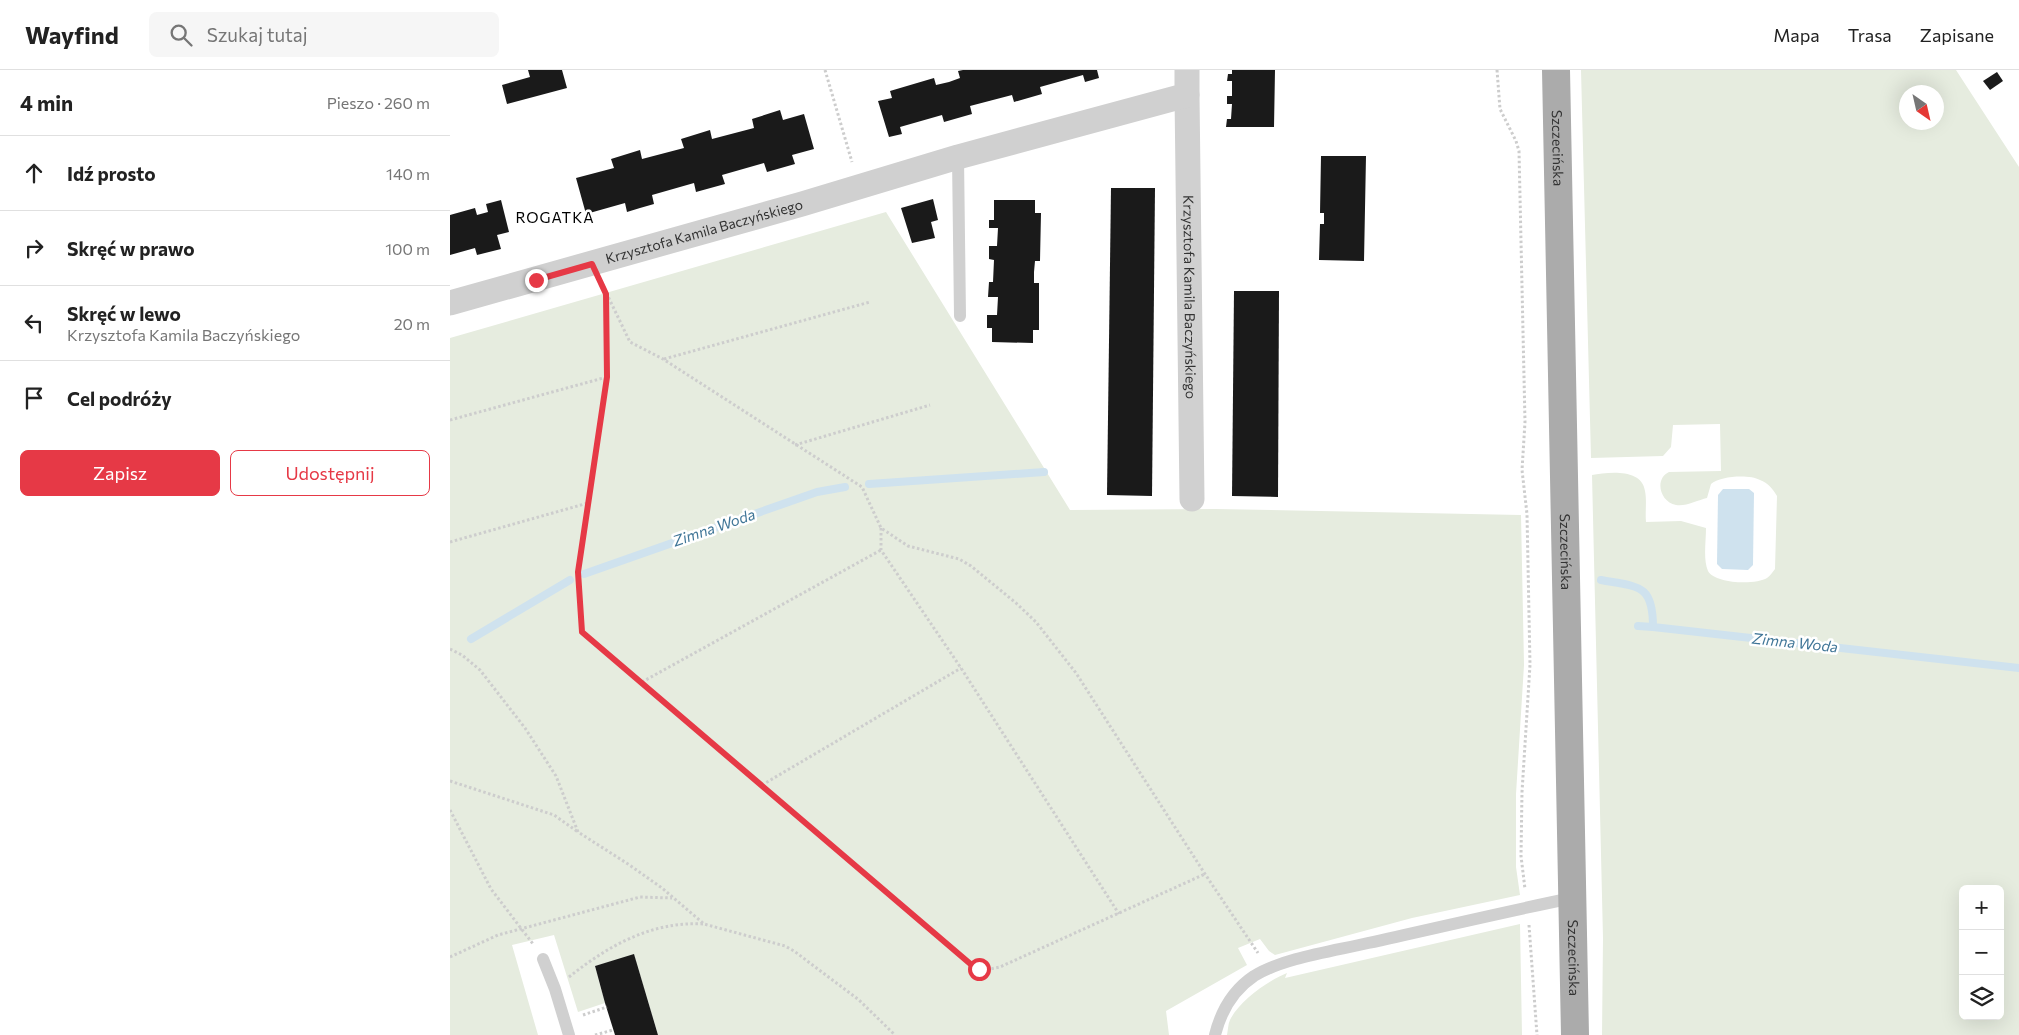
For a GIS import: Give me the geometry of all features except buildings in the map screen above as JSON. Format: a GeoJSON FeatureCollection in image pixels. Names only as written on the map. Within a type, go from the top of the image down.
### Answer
{"type":"FeatureCollection","features":[{"type":"Feature","properties":{"kind":"main road","name":"Szczecińska"},"geometry":{"type":"LineString","coordinates":[[1556,70],[1575,1035]]}},
{"type":"Feature","properties":{"kind":"street","name":"Krzysztofa Kamila Baczyńskiego"},"geometry":{"type":"LineString","coordinates":[[1187,70],[1192,499]]}},
{"type":"Feature","properties":{"kind":"street","name":"Krzysztofa Kamila Baczyńskiego"},"geometry":{"type":"LineString","coordinates":[[450,303],[592,264],[958,157],[1187,95]]}},
{"type":"Feature","properties":{"kind":"lane"},"geometry":{"type":"LineString","coordinates":[[958,157],[960,316]]}},
{"type":"Feature","properties":{"kind":"lane"},"geometry":{"type":"LineString","coordinates":[[1215,1035],[1218,1023],[1232,998],[1254,977],[1268,969],[1331,952],[1572,898]]}},
{"type":"Feature","properties":{"kind":"lane"},"geometry":{"type":"LineString","coordinates":[[543,959],[555,988],[569,1035]]}},
{"type":"Feature","properties":{"kind":"path"},"geometry":{"type":"LineString","coordinates":[[825,70],[859,187]]}},
{"type":"Feature","properties":{"kind":"path"},"geometry":{"type":"LineString","coordinates":[[1497,70],[1500,109],[1519,151],[1525,422],[1522,470],[1527,514],[1530,665],[1522,792],[1521,856],[1528,908],[1537,1035]]}},
{"type":"Feature","properties":{"kind":"path"},"geometry":{"type":"LineString","coordinates":[[592,264],[630,342],[663,359],[862,488],[881,528],[881,550],[961,668],[1119,914]]}},
{"type":"Feature","properties":{"kind":"path"},"geometry":{"type":"LineString","coordinates":[[606,294],[607,377],[578,572],[582,632],[974,967],[979,969],[1000,967],[1205,874]]}},
{"type":"Feature","properties":{"kind":"path"},"geometry":{"type":"LineString","coordinates":[[663,359],[870,302]]}},
{"type":"Feature","properties":{"kind":"path"},"geometry":{"type":"LineString","coordinates":[[450,420],[607,377]]}},
{"type":"Feature","properties":{"kind":"path"},"geometry":{"type":"LineString","coordinates":[[794,445],[930,405]]}},
{"type":"Feature","properties":{"kind":"path"},"geometry":{"type":"LineString","coordinates":[[450,542],[588,503]]}},
{"type":"Feature","properties":{"kind":"path"},"geometry":{"type":"LineString","coordinates":[[881,528],[908,546],[958,559],[971,566],[1036,622],[1076,673],[1268,969]]}},
{"type":"Feature","properties":{"kind":"path"},"geometry":{"type":"LineString","coordinates":[[642,682],[881,550]]}},
{"type":"Feature","properties":{"kind":"path"},"geometry":{"type":"LineString","coordinates":[[450,649],[462,655],[480,670],[526,728],[556,776],[578,832]]}},
{"type":"Feature","properties":{"kind":"path"},"geometry":{"type":"LineString","coordinates":[[762,785],[961,668]]}},
{"type":"Feature","properties":{"kind":"path"},"geometry":{"type":"LineString","coordinates":[[450,781],[554,815],[628,864],[704,924]]}},
{"type":"Feature","properties":{"kind":"path"},"geometry":{"type":"LineString","coordinates":[[450,810],[491,889],[543,959]]}},
{"type":"Feature","properties":{"kind":"path"},"geometry":{"type":"LineString","coordinates":[[450,957],[498,935],[640,897],[672,898]]}},
{"type":"Feature","properties":{"kind":"path"},"geometry":{"type":"LineString","coordinates":[[555,988],[593,958],[617,943],[640,933],[688,923],[704,924],[785,946],[794,951],[859,1000],[895,1035]]}},
{"type":"Feature","properties":{"kind":"path"},"geometry":{"type":"LineString","coordinates":[[585,1022],[583,1015],[606,1007]]}},
{"type":"Feature","properties":{"kind":"path"},"geometry":{"type":"LineString","coordinates":[[595,1035],[613,1030]]}},
{"type":"Feature","properties":{"kind":"shaded area"},"geometry":{"type":"Polygon","coordinates":[[[1581,70],[1956,70],[2019,167],[2019,1035],[1602,1035],[1603,938],[1592,475],[1623,473],[1638,478],[1643,484],[1645,491],[1646,522],[1681,521],[1706,528],[1706,567],[1712,575],[1719,579],[1736,582],[1754,582],[1768,577],[1775,569],[1777,496],[1770,486],[1763,481],[1749,477],[1721,479],[1711,484],[1707,498],[1680,505],[1666,500],[1661,490],[1660,485],[1664,475],[1669,472],[1721,471],[1720,424],[1673,425],[1671,447],[1663,456],[1591,458],[1581,70]]]}},
{"type":"Feature","properties":{"kind":"shaded area"},"geometry":{"type":"Polygon","coordinates":[[[886,212],[1070,510],[1215,509],[1521,515],[1524,665],[1516,794],[1516,867],[1520,895],[1412,918],[1275,955],[1269,951],[1260,939],[1238,948],[1247,965],[1166,1011],[1169,1035],[658,1035],[634,955],[595,966],[605,1003],[578,1012],[554,935],[512,945],[538,1035],[450,1035],[450,338],[886,212]]]}},
{"type":"Feature","properties":{"kind":"shaded area"},"geometry":{"type":"Polygon","coordinates":[[[1520,924],[1522,1035],[1227,1035],[1230,1020],[1240,1006],[1263,986],[1287,973],[1285,978],[1520,924]]]}},
{"type":"Feature","properties":{"kind":"water"},"geometry":{"type":"Polygon","coordinates":[[[1723,489],[1749,489],[1754,493],[1753,565],[1748,570],[1722,569],[1717,564],[1718,495],[1723,489]]]}},
{"type":"Feature","properties":{"kind":"waterway","name":"Zimna Woda"},"geometry":{"type":"LineString","coordinates":[[869,484],[1044,472]]}},
{"type":"Feature","properties":{"kind":"waterway","name":"Zimna Woda"},"geometry":{"type":"LineString","coordinates":[[584,574],[817,492],[845,487]]}},
{"type":"Feature","properties":{"kind":"waterway","name":"Zimna Woda"},"geometry":{"type":"LineString","coordinates":[[471,639],[570,580]]}},
{"type":"Feature","properties":{"kind":"waterway","name":"Zimna Woda"},"geometry":{"type":"LineString","coordinates":[[1601,580],[1625,584],[1641,590],[1647,595],[1650,602],[1653,627],[2019,668]]}},
{"type":"Feature","properties":{"kind":"waterway"},"geometry":{"type":"LineString","coordinates":[[1638,626],[1653,627]]}},
{"type":"Feature","properties":{"kind":"district","name":"ROGATKA"},"geometry":{"type":"Point","coordinates":[555,218]}},
{"type":"Feature","properties":{"kind":"route"},"geometry":{"type":"LineString","coordinates":[[536,280],[592,264],[606,294],[607,377],[578,572],[582,632],[974,967],[979,969]]}}]}
